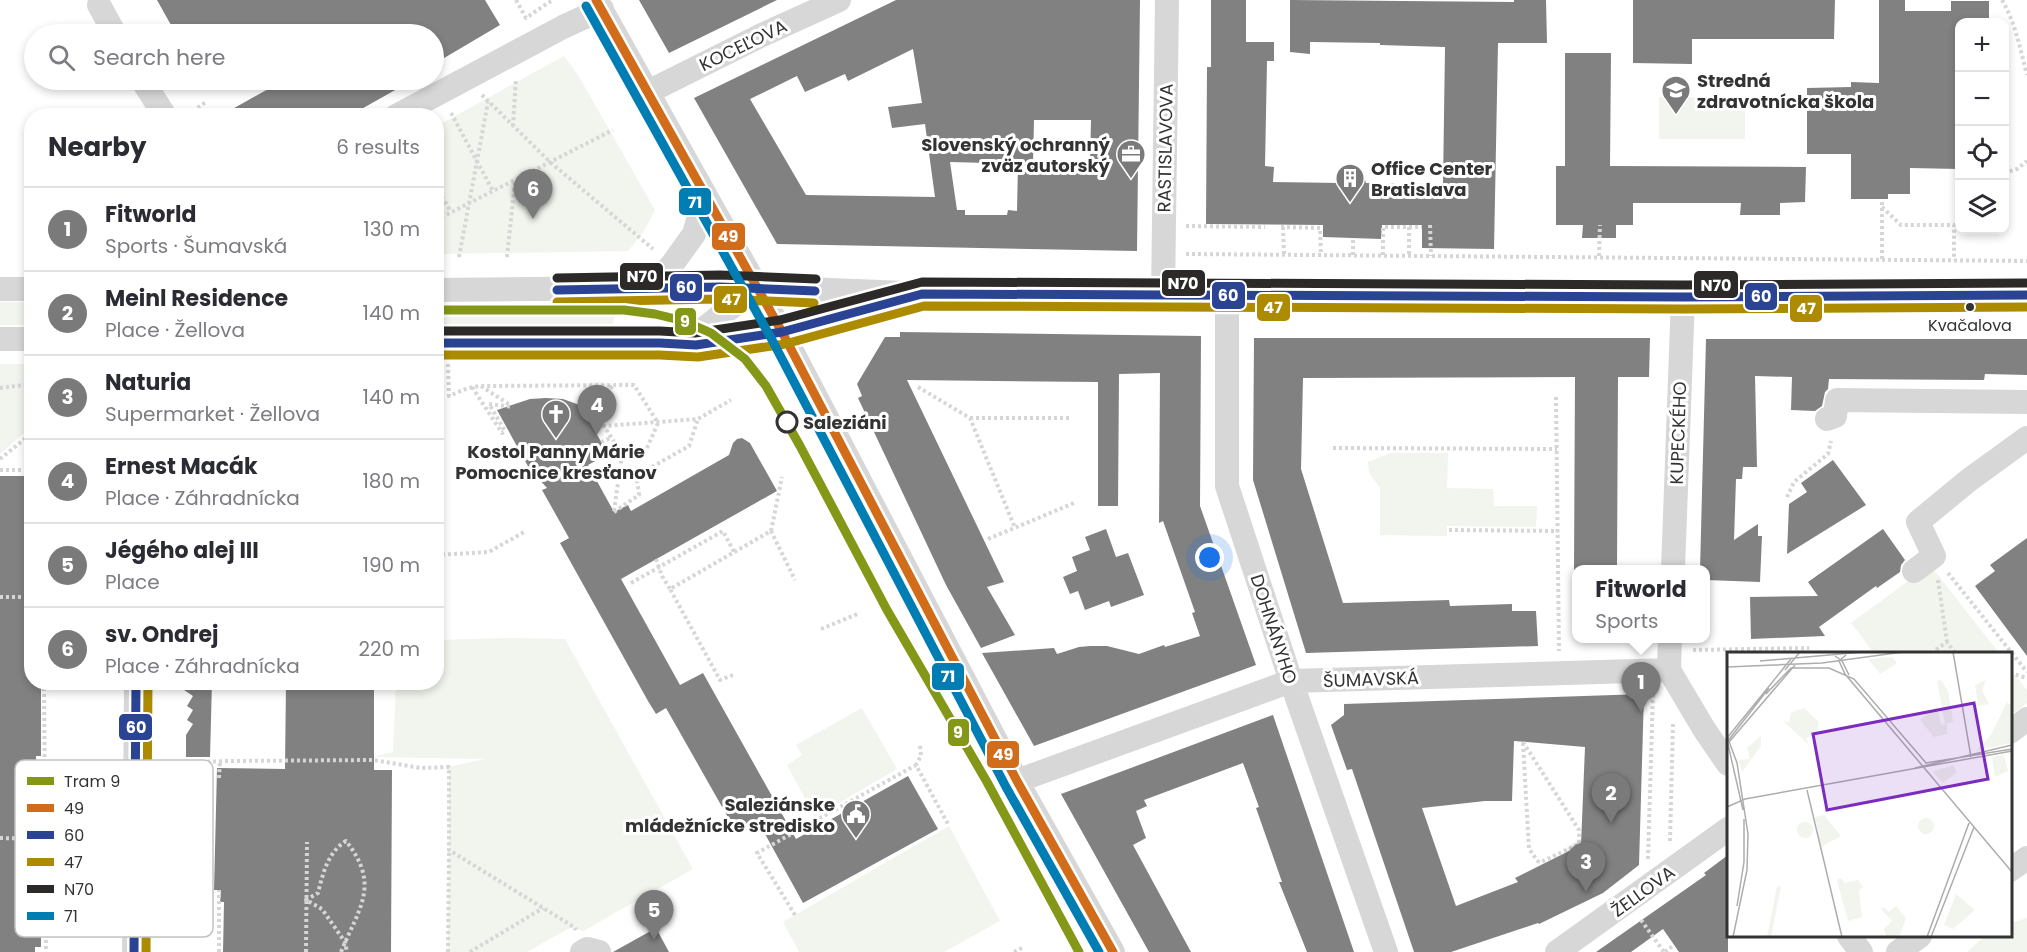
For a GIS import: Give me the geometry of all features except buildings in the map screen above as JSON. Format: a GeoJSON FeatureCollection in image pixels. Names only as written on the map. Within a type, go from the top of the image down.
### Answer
{"type":"FeatureCollection","features":[{"type":"Feature","properties":{"kind":"street","name":"KOCEĽOVA"},"geometry":{"type":"LineString","coordinates":[[648,92],[762,35],[839,0]]}},
{"type":"Feature","properties":{"kind":"street","name":"RASTISLAVOVA"},"geometry":{"type":"LineString","coordinates":[[1163,296],[1167,0]]}},
{"type":"Feature","properties":{"kind":"street"},"geometry":{"type":"LineString","coordinates":[[99,5],[109,24]]}},
{"type":"Feature","properties":{"kind":"street"},"geometry":{"type":"LineString","coordinates":[[411,108],[563,27],[599,5],[782,332],[1017,780],[1113,952]]}},
{"type":"Feature","properties":{"kind":"street"},"geometry":{"type":"LineString","coordinates":[[148,90],[160,108]]}},
{"type":"Feature","properties":{"kind":"street"},"geometry":{"type":"LineString","coordinates":[[645,290],[671,266],[694,234],[705,195]]}},
{"type":"Feature","properties":{"kind":"street"},"geometry":{"type":"LineString","coordinates":[[660,343],[705,328],[757,288]]}},
{"type":"Feature","properties":{"kind":"street"},"geometry":{"type":"LineString","coordinates":[[444,290],[757,288],[922,294],[1163,296],[2027,295]]}},
{"type":"Feature","properties":{"kind":"street"},"geometry":{"type":"LineString","coordinates":[[0,289],[24,289]]}},
{"type":"Feature","properties":{"kind":"street"},"geometry":{"type":"LineString","coordinates":[[444,352],[660,343],[696,345],[782,332],[922,294]]}},
{"type":"Feature","properties":{"kind":"street","name":"DOHNÁNYHO"},"geometry":{"type":"LineString","coordinates":[[1227,295],[1227,486],[1291,681],[1386,952]]}},
{"type":"Feature","properties":{"kind":"street","name":"KUPECKÉHO"},"geometry":{"type":"LineString","coordinates":[[1673,565],[1683,297]]}},
{"type":"Feature","properties":{"kind":"street"},"geometry":{"type":"LineString","coordinates":[[0,339],[24,339]]}},
{"type":"Feature","properties":{"kind":"street"},"geometry":{"type":"LineString","coordinates":[[1833,412],[2027,402]]}},
{"type":"Feature","properties":{"kind":"street"},"geometry":{"type":"LineString","coordinates":[[1914,571],[1934,556],[1917,522],[1968,480],[2027,438]]}},
{"type":"Feature","properties":{"kind":"street"},"geometry":{"type":"LineString","coordinates":[[1670,653],[1704,729],[1727,763]]}},
{"type":"Feature","properties":{"kind":"street","name":"ŠUMAVSKÁ"},"geometry":{"type":"LineString","coordinates":[[1017,780],[1291,681],[1559,674],[1670,653]]}},
{"type":"Feature","properties":{"kind":"street"},"geometry":{"type":"LineString","coordinates":[[135,760],[136,690]]}},
{"type":"Feature","properties":{"kind":"street"},"geometry":{"type":"LineString","coordinates":[[2012,730],[2027,719]]}},
{"type":"Feature","properties":{"kind":"street","name":"ŽELLOVA"},"geometry":{"type":"LineString","coordinates":[[1557,952],[1727,830]]}},
{"type":"Feature","properties":{"kind":"street"},"geometry":{"type":"LineString","coordinates":[[2012,869],[2027,858]]}},
{"type":"Feature","properties":{"kind":"street"},"geometry":{"type":"LineString","coordinates":[[134,937],[134,952]]}},
{"type":"Feature","properties":{"kind":"street"},"geometry":{"type":"LineString","coordinates":[[1850,937],[1861,952]]}},
{"type":"Feature","properties":{"kind":"street"},"geometry":{"type":"LineString","coordinates":[[1898,952],[1919,937]]}},
{"type":"Feature","properties":{"kind":"path"},"geometry":{"type":"LineString","coordinates":[[516,0],[526,18],[551,1]]}},
{"type":"Feature","properties":{"kind":"path"},"geometry":{"type":"LineString","coordinates":[[2002,0],[2022,48],[2027,75]]}},
{"type":"Feature","properties":{"kind":"path"},"geometry":{"type":"LineString","coordinates":[[513,126],[516,77]]}},
{"type":"Feature","properties":{"kind":"path"},"geometry":{"type":"LineString","coordinates":[[482,95],[550,162],[653,249]]}},
{"type":"Feature","properties":{"kind":"path"},"geometry":{"type":"LineString","coordinates":[[198,108],[207,101]]}},
{"type":"Feature","properties":{"kind":"path"},"geometry":{"type":"LineString","coordinates":[[459,257],[488,102]]}},
{"type":"Feature","properties":{"kind":"path"},"geometry":{"type":"LineString","coordinates":[[451,112],[493,191]]}},
{"type":"Feature","properties":{"kind":"path"},"geometry":{"type":"LineString","coordinates":[[444,216],[613,130]]}},
{"type":"Feature","properties":{"kind":"path"},"geometry":{"type":"LineString","coordinates":[[2009,172],[2027,161]]}},
{"type":"Feature","properties":{"kind":"path"},"geometry":{"type":"LineString","coordinates":[[507,257],[515,180]]}},
{"type":"Feature","properties":{"kind":"path"},"geometry":{"type":"LineString","coordinates":[[1882,199],[1882,259]]}},
{"type":"Feature","properties":{"kind":"path"},"geometry":{"type":"LineString","coordinates":[[444,200],[451,212]]}},
{"type":"Feature","properties":{"kind":"path"},"geometry":{"type":"LineString","coordinates":[[1882,207],[1901,225],[1954,225],[1953,260]]}},
{"type":"Feature","properties":{"kind":"path"},"geometry":{"type":"LineString","coordinates":[[1430,225],[1431,256]]}},
{"type":"Feature","properties":{"kind":"path"},"geometry":{"type":"LineString","coordinates":[[1599,256],[1600,225]]}},
{"type":"Feature","properties":{"kind":"path"},"geometry":{"type":"LineString","coordinates":[[1186,226],[1265,227]]}},
{"type":"Feature","properties":{"kind":"path"},"geometry":{"type":"LineString","coordinates":[[1284,255],[1282,227],[1320,228],[1321,255]]}},
{"type":"Feature","properties":{"kind":"path"},"geometry":{"type":"LineString","coordinates":[[1383,255],[1383,227],[1422,227]]}},
{"type":"Feature","properties":{"kind":"path"},"geometry":{"type":"LineString","coordinates":[[1409,227],[1409,255]]}},
{"type":"Feature","properties":{"kind":"path"},"geometry":{"type":"LineString","coordinates":[[1353,237],[1353,255]]}},
{"type":"Feature","properties":{"kind":"path"},"geometry":{"type":"LineString","coordinates":[[1185,254],[2027,261]]}},
{"type":"Feature","properties":{"kind":"path"},"geometry":{"type":"LineString","coordinates":[[444,365],[449,396],[480,386],[634,385],[658,423]]}},
{"type":"Feature","properties":{"kind":"path"},"geometry":{"type":"LineString","coordinates":[[0,388],[24,385]]}},
{"type":"Feature","properties":{"kind":"path"},"geometry":{"type":"LineString","coordinates":[[472,387],[502,433],[506,431],[489,404],[513,407],[480,386]]}},
{"type":"Feature","properties":{"kind":"path"},"geometry":{"type":"LineString","coordinates":[[580,408],[613,386]]}},
{"type":"Feature","properties":{"kind":"path"},"geometry":{"type":"LineString","coordinates":[[918,387],[970,418],[1072,418]]}},
{"type":"Feature","properties":{"kind":"path"},"geometry":{"type":"LineString","coordinates":[[1556,397],[1559,674]]}},
{"type":"Feature","properties":{"kind":"path"},"geometry":{"type":"LineString","coordinates":[[698,420],[689,446],[643,472],[638,479],[639,495],[614,512],[622,454],[604,426],[698,420],[731,400]]}},
{"type":"Feature","properties":{"kind":"path"},"geometry":{"type":"LineString","coordinates":[[1787,497],[1794,482],[1828,454],[1833,412]]}},
{"type":"Feature","properties":{"kind":"path"},"geometry":{"type":"LineString","coordinates":[[970,418],[1015,528]]}},
{"type":"Feature","properties":{"kind":"path"},"geometry":{"type":"LineString","coordinates":[[622,454],[643,457],[658,423]]}},
{"type":"Feature","properties":{"kind":"path"},"geometry":{"type":"LineString","coordinates":[[601,442],[611,438]]}},
{"type":"Feature","properties":{"kind":"path"},"geometry":{"type":"LineString","coordinates":[[0,459],[24,440]]}},
{"type":"Feature","properties":{"kind":"path"},"geometry":{"type":"LineString","coordinates":[[1333,448],[1557,449]]}},
{"type":"Feature","properties":{"kind":"path"},"geometry":{"type":"LineString","coordinates":[[0,470],[24,470]]}},
{"type":"Feature","properties":{"kind":"path"},"geometry":{"type":"LineString","coordinates":[[782,477],[771,531],[795,580]]}},
{"type":"Feature","properties":{"kind":"path"},"geometry":{"type":"LineString","coordinates":[[988,539],[1074,503]]}},
{"type":"Feature","properties":{"kind":"path"},"geometry":{"type":"LineString","coordinates":[[1449,530],[1558,531]]}},
{"type":"Feature","properties":{"kind":"path"},"geometry":{"type":"LineString","coordinates":[[444,555],[489,552],[524,531]]}},
{"type":"Feature","properties":{"kind":"path"},"geometry":{"type":"LineString","coordinates":[[631,583],[723,531],[734,552]]}},
{"type":"Feature","properties":{"kind":"path"},"geometry":{"type":"LineString","coordinates":[[670,589],[771,531]]}},
{"type":"Feature","properties":{"kind":"path"},"geometry":{"type":"LineString","coordinates":[[1934,556],[1947,642],[1954,652]]}},
{"type":"Feature","properties":{"kind":"path"},"geometry":{"type":"LineString","coordinates":[[1934,556],[2011,652]]}},
{"type":"Feature","properties":{"kind":"path"},"geometry":{"type":"LineString","coordinates":[[656,559],[662,576],[720,680],[733,675]]}},
{"type":"Feature","properties":{"kind":"path"},"geometry":{"type":"LineString","coordinates":[[0,597],[24,597]]}},
{"type":"Feature","properties":{"kind":"path"},"geometry":{"type":"LineString","coordinates":[[821,629],[860,613]]}},
{"type":"Feature","properties":{"kind":"path"},"geometry":{"type":"LineString","coordinates":[[1935,652],[1947,642]]}},
{"type":"Feature","properties":{"kind":"path"},"geometry":{"type":"LineString","coordinates":[[1670,653],[1809,648]]}},
{"type":"Feature","properties":{"kind":"path"},"geometry":{"type":"LineString","coordinates":[[2012,653],[2027,672]]}},
{"type":"Feature","properties":{"kind":"path"},"geometry":{"type":"LineString","coordinates":[[2012,674],[2027,678]]}},
{"type":"Feature","properties":{"kind":"path"},"geometry":{"type":"LineString","coordinates":[[1651,688],[1660,702]]}},
{"type":"Feature","properties":{"kind":"path"},"geometry":{"type":"LineString","coordinates":[[44,690],[45,760]]}},
{"type":"Feature","properties":{"kind":"path"},"geometry":{"type":"LineString","coordinates":[[1654,695],[1647,866],[1654,860]]}},
{"type":"Feature","properties":{"kind":"path"},"geometry":{"type":"LineString","coordinates":[[1670,843],[1673,718]]}},
{"type":"Feature","properties":{"kind":"path"},"geometry":{"type":"LineString","coordinates":[[1522,742],[1579,830],[1579,844],[1540,864],[1529,849],[1522,742]]}},
{"type":"Feature","properties":{"kind":"path"},"geometry":{"type":"LineString","coordinates":[[795,915],[757,853],[916,765],[921,756],[920,747]]}},
{"type":"Feature","properties":{"kind":"path"},"geometry":{"type":"LineString","coordinates":[[213,761],[373,760],[421,768],[449,767],[448,952]]}},
{"type":"Feature","properties":{"kind":"path"},"geometry":{"type":"LineString","coordinates":[[219,778],[220,761]]}},
{"type":"Feature","properties":{"kind":"path"},"geometry":{"type":"LineString","coordinates":[[916,765],[949,826]]}},
{"type":"Feature","properties":{"kind":"path"},"geometry":{"type":"LineString","coordinates":[[0,838],[15,838]]}},
{"type":"Feature","properties":{"kind":"path"},"geometry":{"type":"LineString","coordinates":[[306,900],[318,893],[324,869],[338,846],[346,841],[359,857],[366,882],[360,911],[341,952]]}},
{"type":"Feature","properties":{"kind":"path"},"geometry":{"type":"LineString","coordinates":[[306,952],[307,842]]}},
{"type":"Feature","properties":{"kind":"path"},"geometry":{"type":"LineString","coordinates":[[449,850],[574,927],[590,951]]}},
{"type":"Feature","properties":{"kind":"path"},"geometry":{"type":"LineString","coordinates":[[219,890],[219,952]]}},
{"type":"Feature","properties":{"kind":"path"},"geometry":{"type":"LineString","coordinates":[[306,900],[322,909],[345,942],[347,952]]}},
{"type":"Feature","properties":{"kind":"path"},"geometry":{"type":"LineString","coordinates":[[470,952],[543,908]]}},
{"type":"Feature","properties":{"kind":"path"},"geometry":{"type":"LineString","coordinates":[[1637,914],[1664,952],[1674,945]]}},
{"type":"Feature","properties":{"kind":"path"},"geometry":{"type":"LineString","coordinates":[[1014,952],[1022,948]]}},
{"type":"Feature","properties":{"kind":"shaded area"},"geometry":{"type":"Polygon","coordinates":[[[564,56],[578,75],[655,210],[644,231],[628,251],[444,254],[444,122],[564,56]]]}},
{"type":"Feature","properties":{"kind":"shaded area"},"geometry":{"type":"Polygon","coordinates":[[[1659,97],[1745,97],[1745,139],[1659,139],[1659,97]]]}},
{"type":"Feature","properties":{"kind":"shaded area"},"geometry":{"type":"Polygon","coordinates":[[[0,302],[24,302],[24,325],[0,325],[0,302]]]}},
{"type":"Feature","properties":{"kind":"shaded area"},"geometry":{"type":"Polygon","coordinates":[[[444,304],[615,306],[613,328],[444,328],[444,304]]]}},
{"type":"Feature","properties":{"kind":"shaded area"},"geometry":{"type":"Polygon","coordinates":[[[0,364],[24,364],[24,433],[0,454],[0,364]]]}},
{"type":"Feature","properties":{"kind":"shaded area"},"geometry":{"type":"Polygon","coordinates":[[[1390,453],[1448,453],[1447,488],[1493,489],[1494,506],[1537,506],[1536,527],[1447,526],[1447,536],[1380,535],[1380,488],[1369,473],[1368,462],[1390,453]]]}},
{"type":"Feature","properties":{"kind":"shaded area"},"geometry":{"type":"Polygon","coordinates":[[[1930,565],[1998,652],[1873,652],[1851,623],[1930,565]]]}},
{"type":"Feature","properties":{"kind":"shaded area"},"geometry":{"type":"Polygon","coordinates":[[[565,639],[693,869],[583,931],[570,928],[527,952],[448,952],[449,767],[484,759],[373,757],[393,752],[396,690],[444,690],[444,640],[565,639]]]}},
{"type":"Feature","properties":{"kind":"shaded area"},"geometry":{"type":"Polygon","coordinates":[[[2012,671],[2027,690],[2027,703],[2012,714],[2012,671]]]}},
{"type":"Feature","properties":{"kind":"shaded area"},"geometry":{"type":"Polygon","coordinates":[[[862,708],[897,769],[815,817],[787,765],[802,755],[796,745],[862,708]]]}},
{"type":"Feature","properties":{"kind":"shaded area"},"geometry":{"type":"Polygon","coordinates":[[[949,826],[1000,921],[944,952],[799,952],[783,922],[949,826]]]}},
{"type":"Feature","properties":{"kind":"shaded area"},"geometry":{"type":"Polygon","coordinates":[[[2027,918],[2027,952],[1967,952],[1984,937],[2012,937],[2012,923],[2027,918]]]}},
{"type":"Feature","properties":{"kind":"tram line","name":"9"},"geometry":{"type":"LineString","coordinates":[[444,310],[624,310],[655,314],[684,321],[711,333],[745,359],[766,386],[800,446],[887,610],[987,782],[1079,952]]}},
{"type":"Feature","properties":{"kind":"transit line","name":"49"},"geometry":{"type":"LineString","coordinates":[[596,0],[782,332],[1017,781],[1113,952]]}},
{"type":"Feature","properties":{"kind":"transit line","name":"71"},"geometry":{"type":"LineString","coordinates":[[586,6],[771,338],[1006,787],[1099,952]]}},
{"type":"Feature","properties":{"kind":"transit line","name":"N70"},"geometry":{"type":"LineString","coordinates":[[557,278],[720,275],[816,279]]}},
{"type":"Feature","properties":{"kind":"transit line","name":"N70"},"geometry":{"type":"LineString","coordinates":[[444,331],[695,333],[780,320],[922,282],[1683,285],[2027,283]]}},
{"type":"Feature","properties":{"kind":"transit line","name":"60"},"geometry":{"type":"LineString","coordinates":[[557,290],[720,287],[815,291]]}},
{"type":"Feature","properties":{"kind":"transit line","name":"60"},"geometry":{"type":"LineString","coordinates":[[444,343],[696,345],[782,332],[922,294],[1683,297],[2027,295]]}},
{"type":"Feature","properties":{"kind":"transit line","name":"47"},"geometry":{"type":"LineString","coordinates":[[557,302],[720,299],[814,303]]}},
{"type":"Feature","properties":{"kind":"transit line","name":"47"},"geometry":{"type":"LineString","coordinates":[[444,355],[698,357],[785,344],[924,306],[1683,309],[2027,307]]}},
{"type":"Feature","properties":{"kind":"transit line","name":"60"},"geometry":{"type":"LineString","coordinates":[[135,760],[136,690]]}},
{"type":"Feature","properties":{"kind":"transit line","name":"47"},"geometry":{"type":"LineString","coordinates":[[147,760],[148,690]]}},
{"type":"Feature","properties":{"kind":"transit line","name":"60"},"geometry":{"type":"LineString","coordinates":[[134,937],[134,952]]}},
{"type":"Feature","properties":{"kind":"transit line","name":"47"},"geometry":{"type":"LineString","coordinates":[[146,937],[146,952]]}},
{"type":"Feature","properties":{"kind":"place","name":"Stredná zdravotnícka škola"},"geometry":{"type":"Point","coordinates":[1676,116]}},
{"type":"Feature","properties":{"kind":"place","name":"Slovenský ochranný zväz autorský"},"geometry":{"type":"Point","coordinates":[1131,180]}},
{"type":"Feature","properties":{"kind":"place","name":"Office Center Bratislava"},"geometry":{"type":"Point","coordinates":[1350,204]}},
{"type":"Feature","properties":{"kind":"place","name":"sv. Ondrej"},"geometry":{"type":"Point","coordinates":[533,219]}},
{"type":"Feature","properties":{"kind":"place","name":"Kvačalova"},"geometry":{"type":"Point","coordinates":[1970,307]}},
{"type":"Feature","properties":{"kind":"place","name":"Saleziáni"},"geometry":{"type":"Point","coordinates":[787,422]}},
{"type":"Feature","properties":{"kind":"place","name":"Ernest Macák"},"geometry":{"type":"Point","coordinates":[597,435]}},
{"type":"Feature","properties":{"kind":"place","name":"Kostol Panny Márie Pomocnice kresťanov"},"geometry":{"type":"Point","coordinates":[556,440]}},
{"type":"Feature","properties":{"kind":"place","name":"Fitworld"},"geometry":{"type":"Point","coordinates":[1641,712]}},
{"type":"Feature","properties":{"kind":"place","name":"Meinl Residence"},"geometry":{"type":"Point","coordinates":[1611,823]}},
{"type":"Feature","properties":{"kind":"place","name":"Saleziánske mládežnícke stredisko"},"geometry":{"type":"Point","coordinates":[856,840]}},
{"type":"Feature","properties":{"kind":"place","name":"Naturia"},"geometry":{"type":"Point","coordinates":[1586,892]}},
{"type":"Feature","properties":{"kind":"place","name":"Jégého alej III"},"geometry":{"type":"Point","coordinates":[654,940]}}]}
